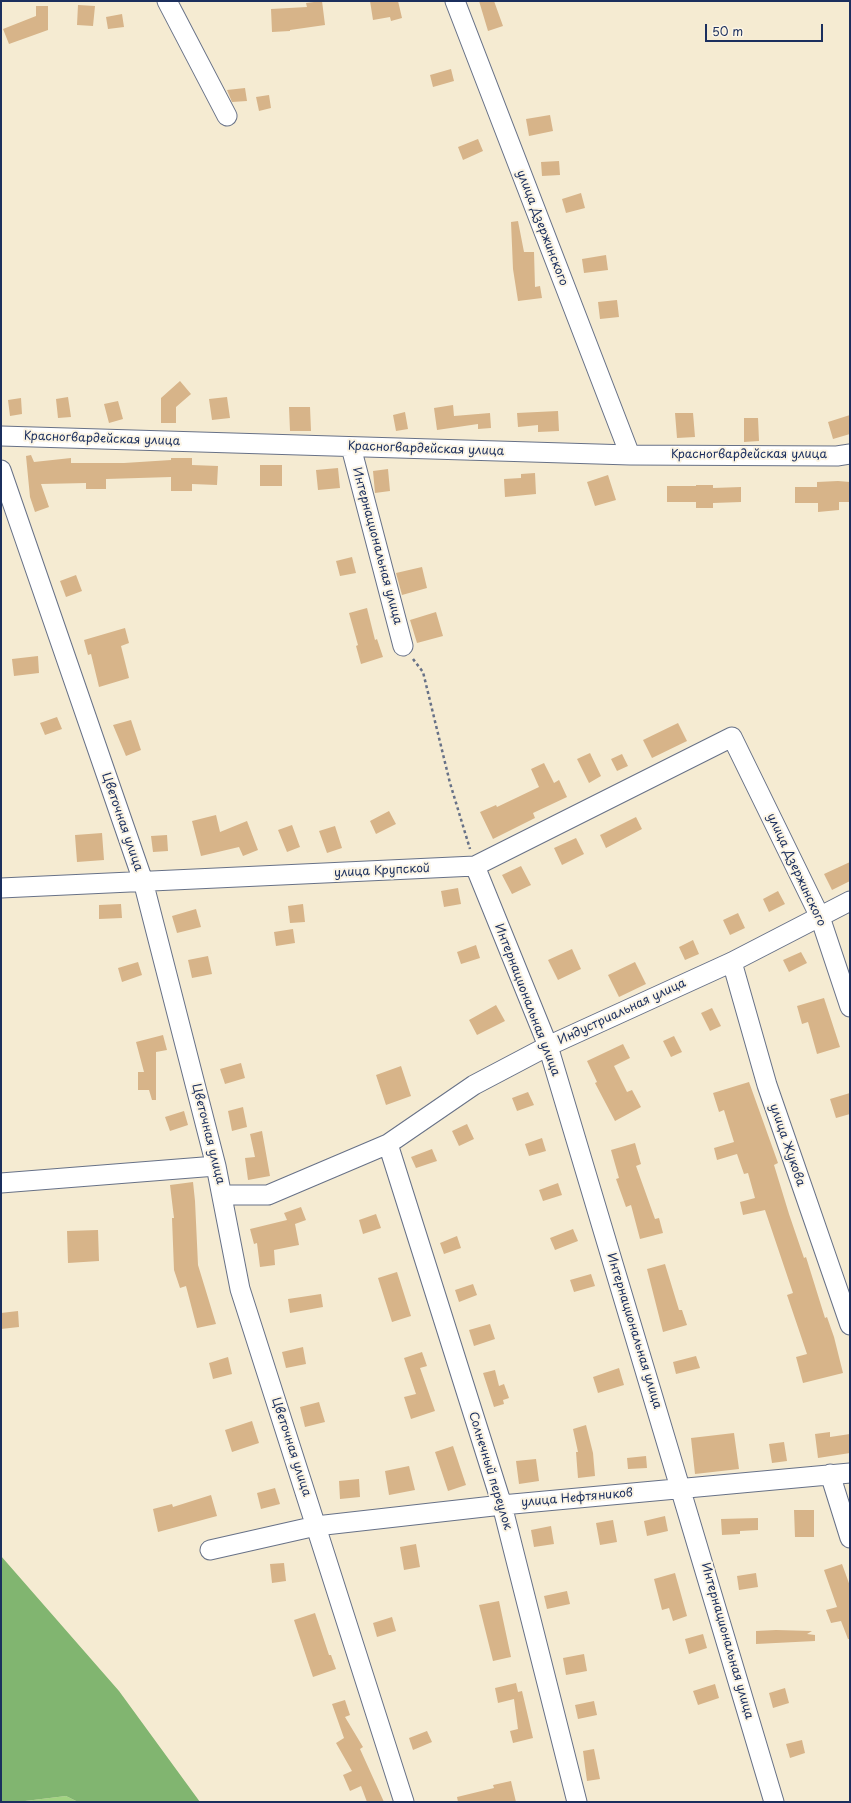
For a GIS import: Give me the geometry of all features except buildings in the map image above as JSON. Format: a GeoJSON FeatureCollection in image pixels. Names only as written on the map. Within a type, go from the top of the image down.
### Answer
{"type":"FeatureCollection","features":[{"type":"Feature","properties":{"kind":"street"},"geometry":{"type":"LineString","coordinates":[[167,1],[227,116]]}},
{"type":"Feature","properties":{"kind":"street","name":"улица Дзержинского"},"geometry":{"type":"LineString","coordinates":[[455,1],[630,455]]}},
{"type":"Feature","properties":{"kind":"street","name":"Красногвардейская улица"},"geometry":{"type":"LineString","coordinates":[[1,436],[630,455],[837,456],[850,454]]}},
{"type":"Feature","properties":{"kind":"street","name":"Интернациональная улица"},"geometry":{"type":"LineString","coordinates":[[351,447],[403,646]]}},
{"type":"Feature","properties":{"kind":"street","name":"Цветочная улица"},"geometry":{"type":"LineString","coordinates":[[1,470],[143,881],[216,1166],[240,1289],[404,1802]]}},
{"type":"Feature","properties":{"kind":"street","name":"улица Дзержинского"},"geometry":{"type":"LineString","coordinates":[[732,737],[820,917],[850,1006]]}},
{"type":"Feature","properties":{"kind":"street","name":"улица Крупской"},"geometry":{"type":"LineString","coordinates":[[1,888],[475,866],[732,737]]}},
{"type":"Feature","properties":{"kind":"street","name":"Интернациональная улица"},"geometry":{"type":"LineString","coordinates":[[475,866],[548,1046],[682,1488],[774,1802]]}},
{"type":"Feature","properties":{"kind":"street","name":"Индустриальная улица"},"geometry":{"type":"LineString","coordinates":[[222,1195],[268,1196],[388,1144],[474,1085],[548,1046],[732,962],[850,901]]}},
{"type":"Feature","properties":{"kind":"street","name":"улица Жукова"},"geometry":{"type":"LineString","coordinates":[[732,962],[767,1085],[850,1325]]}},
{"type":"Feature","properties":{"kind":"street","name":"Солнечный переулок"},"geometry":{"type":"LineString","coordinates":[[388,1144],[502,1505],[577,1802]]}},
{"type":"Feature","properties":{"kind":"street"},"geometry":{"type":"LineString","coordinates":[[1,1183],[216,1166]]}},
{"type":"Feature","properties":{"kind":"street","name":"улица Нефтяников"},"geometry":{"type":"LineString","coordinates":[[210,1550],[316,1526],[502,1505],[850,1473]]}},
{"type":"Feature","properties":{"kind":"street"},"geometry":{"type":"LineString","coordinates":[[830,1474],[850,1538]]}},
{"type":"Feature","properties":{"kind":"path"},"geometry":{"type":"LineString","coordinates":[[403,646],[423,672],[450,783],[475,866]]}},
{"type":"Feature","properties":{"kind":"green space"},"geometry":{"type":"Polygon","coordinates":[[[1,1556],[119,1691],[200,1802],[78,1802],[66,1796],[17,1802],[1,1802],[1,1556]]]}},
{"type":"Feature","properties":{"kind":"green space"},"geometry":{"type":"Polygon","coordinates":[[[66,1796],[78,1802],[17,1802],[66,1796]]]}}]}
